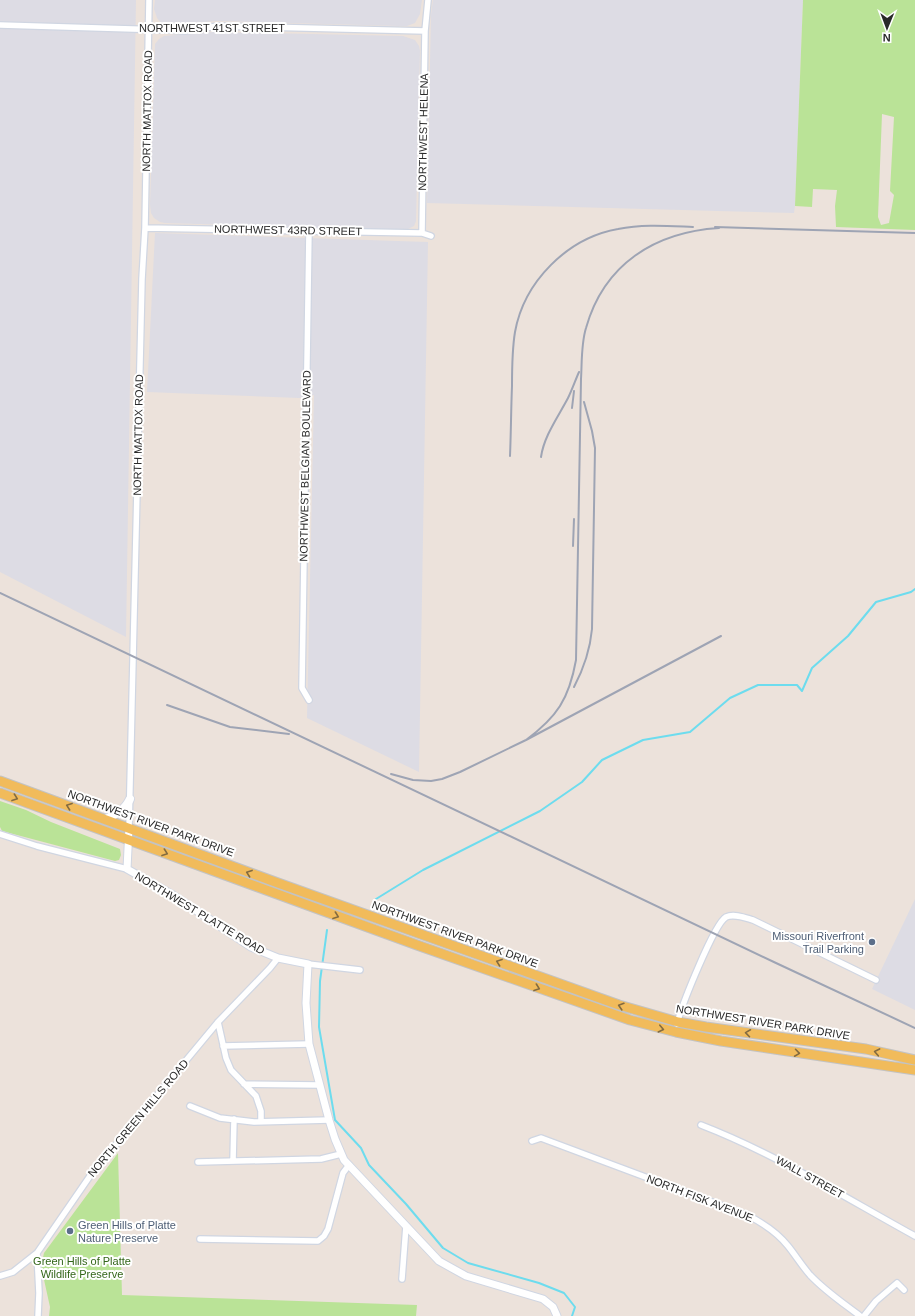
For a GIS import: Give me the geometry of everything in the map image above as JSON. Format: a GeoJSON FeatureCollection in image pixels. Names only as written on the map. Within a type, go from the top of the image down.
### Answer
{"type":"FeatureCollection","features":[{"type":"Feature","properties":{"kind":"main road","name":"NORTHWEST RIVER PARK DRIVE"},"geometry":{"type":"LineString","coordinates":[[0,781],[302,892],[422,934],[584,994],[619,1005],[678,1022],[866,1050],[915,1060]]}},
{"type":"Feature","properties":{"kind":"main road","name":"NORTHWEST RIVER PARK DRIVE"},"geometry":{"type":"LineString","coordinates":[[0,793],[600,1011],[676,1032],[750,1046],[915,1070]]}},
{"type":"Feature","properties":{"kind":"main road"},"geometry":{"type":"LineString","coordinates":[[105,820],[114,816],[126,807],[130,800]]}},
{"type":"Feature","properties":{"kind":"main road"},"geometry":{"type":"LineString","coordinates":[[417,945],[422,934]]}},
{"type":"Feature","properties":{"kind":"street","name":"NORTH MATTOX ROAD"},"geometry":{"type":"LineString","coordinates":[[127,869],[130,800],[132,645],[142,279],[145,228],[149,0]]}},
{"type":"Feature","properties":{"kind":"street","name":"NORTHWEST HELENA"},"geometry":{"type":"LineString","coordinates":[[422,233],[425,31],[428,0]]}},
{"type":"Feature","properties":{"kind":"street","name":"NORTHWEST 41ST STREET"},"geometry":{"type":"LineString","coordinates":[[0,25],[184,30],[218,26],[425,31]]}},
{"type":"Feature","properties":{"kind":"street","name":"NORTHWEST 43RD STREET"},"geometry":{"type":"LineString","coordinates":[[145,228],[422,233],[431,236]]}},
{"type":"Feature","properties":{"kind":"street","name":"NORTHWEST BELGIAN BOULEVARD"},"geometry":{"type":"LineString","coordinates":[[309,231],[302,688],[309,700]]}},
{"type":"Feature","properties":{"kind":"street","name":"NORTHWEST PLATTE ROAD"},"geometry":{"type":"LineString","coordinates":[[0,834],[37,846],[127,869],[173,895],[251,947],[278,958],[311,964]]}},
{"type":"Feature","properties":{"kind":"street"},"geometry":{"type":"LineString","coordinates":[[676,1032],[681,1009],[714,933],[727,916],[743,917],[753,920],[876,980]]}},
{"type":"Feature","properties":{"kind":"street","name":"NORTH GREEN HILLS ROAD"},"geometry":{"type":"LineString","coordinates":[[0,1276],[13,1272],[36,1253],[90,1176],[218,1022],[278,958]]}},
{"type":"Feature","properties":{"kind":"street"},"geometry":{"type":"LineString","coordinates":[[360,970],[311,964],[306,1003],[309,1044],[329,1120],[341,1154],[349,1165],[439,1261],[466,1276],[544,1298],[553,1307],[557,1316]]}},
{"type":"Feature","properties":{"kind":"street"},"geometry":{"type":"LineString","coordinates":[[218,1022],[223,1046],[231,1070],[256,1096],[261,1111],[261,1121]]}},
{"type":"Feature","properties":{"kind":"street"},"geometry":{"type":"LineString","coordinates":[[223,1046],[309,1044]]}},
{"type":"Feature","properties":{"kind":"street"},"geometry":{"type":"LineString","coordinates":[[244,1084],[319,1085]]}},
{"type":"Feature","properties":{"kind":"street"},"geometry":{"type":"LineString","coordinates":[[190,1106],[220,1118],[261,1121],[329,1120]]}},
{"type":"Feature","properties":{"kind":"street"},"geometry":{"type":"LineString","coordinates":[[233,1161],[234,1119]]}},
{"type":"Feature","properties":{"kind":"street","name":"WALL STREET"},"geometry":{"type":"LineString","coordinates":[[701,1125],[757,1149],[788,1165],[915,1236]]}},
{"type":"Feature","properties":{"kind":"street","name":"NORTH FISK AVENUE"},"geometry":{"type":"LineString","coordinates":[[532,1141],[541,1138],[747,1215],[761,1222],[780,1236],[802,1266],[819,1284],[860,1316]]}},
{"type":"Feature","properties":{"kind":"street"},"geometry":{"type":"LineString","coordinates":[[198,1162],[321,1159],[341,1154]]}},
{"type":"Feature","properties":{"kind":"street"},"geometry":{"type":"LineString","coordinates":[[200,1239],[318,1241],[324,1236],[328,1229],[343,1173],[349,1165]]}},
{"type":"Feature","properties":{"kind":"street"},"geometry":{"type":"LineString","coordinates":[[402,1279],[406,1226]]}},
{"type":"Feature","properties":{"kind":"street"},"geometry":{"type":"LineString","coordinates":[[36,1253],[39,1289],[38,1316]]}},
{"type":"Feature","properties":{"kind":"street"},"geometry":{"type":"LineString","coordinates":[[864,1316],[876,1301],[897,1283],[904,1290]]}},
{"type":"Feature","properties":{"kind":"shaded area"},"geometry":{"type":"Polygon","coordinates":[[[0,0],[136,0],[126,637],[0,572],[0,0]]]}},
{"type":"Feature","properties":{"kind":"shaded area"},"geometry":{"type":"Polygon","coordinates":[[[155,0],[422,0],[420,14],[415,23],[407,26],[399,26],[217,21],[168,25],[162,24],[157,18],[154,9],[155,0]]]}},
{"type":"Feature","properties":{"kind":"shaded area"},"geometry":{"type":"Polygon","coordinates":[[[433,0],[803,0],[794,213],[427,203],[431,15],[433,0]]]}},
{"type":"Feature","properties":{"kind":"shaded area"},"geometry":{"type":"Polygon","coordinates":[[[213,32],[403,36],[415,40],[420,51],[416,221],[414,226],[406,230],[165,223],[154,218],[151,213],[150,205],[155,44],[164,36],[213,32]]]}},
{"type":"Feature","properties":{"kind":"shaded area"},"geometry":{"type":"Polygon","coordinates":[[[155,233],[428,242],[419,772],[307,718],[314,395],[299,398],[147,392],[155,233]]]}},
{"type":"Feature","properties":{"kind":"shaded area"},"geometry":{"type":"Polygon","coordinates":[[[915,899],[915,1010],[872,989],[915,899]]]}},
{"type":"Feature","properties":{"kind":"green space"},"geometry":{"type":"Polygon","coordinates":[[[803,0],[915,0],[915,230],[836,227],[835,206],[837,190],[813,189],[812,207],[795,206],[803,0]],[[882,114],[878,217],[881,225],[889,223],[894,195],[890,191],[894,117],[882,114]]]}},
{"type":"Feature","properties":{"kind":"green space"},"geometry":{"type":"Polygon","coordinates":[[[0,801],[26,810],[51,822],[120,849],[121,855],[119,860],[115,861],[2,831],[0,827],[0,801]]]}},
{"type":"Feature","properties":{"kind":"green space","name":"Green Hills of Platte Wildlife Preserve"},"geometry":{"type":"Polygon","coordinates":[[[118,1153],[122,1295],[417,1305],[416,1316],[49,1316],[50,1307],[41,1266],[44,1253],[118,1153]]]}},
{"type":"Feature","properties":{"kind":"waterway"},"geometry":{"type":"LineString","coordinates":[[376,899],[423,870],[540,811],[582,782],[602,760],[643,740],[690,732],[730,698],[758,685],[797,685],[802,691],[812,668],[848,636],[876,602],[911,592],[915,589]]}},
{"type":"Feature","properties":{"kind":"waterway"},"geometry":{"type":"LineString","coordinates":[[327,930],[320,981],[319,1027],[335,1120],[361,1148],[369,1165],[406,1204],[443,1248],[468,1263],[539,1283],[564,1293],[575,1307],[572,1316]]}},
{"type":"Feature","properties":{"kind":"railway"},"geometry":{"type":"LineString","coordinates":[[510,456],[512,359],[515,332],[520,314],[528,296],[538,280],[565,252],[599,234],[637,226],[693,227]]}},
{"type":"Feature","properties":{"kind":"railway"},"geometry":{"type":"LineString","coordinates":[[715,227],[915,233]]}},
{"type":"Feature","properties":{"kind":"railway"},"geometry":{"type":"LineString","coordinates":[[526,740],[537,732],[554,715],[560,706],[570,686],[576,660],[582,354],[584,334],[594,305],[605,286],[619,269],[635,256],[674,236],[719,228]]}},
{"type":"Feature","properties":{"kind":"railway"},"geometry":{"type":"LineString","coordinates":[[541,457],[548,434],[568,398],[579,372]]}},
{"type":"Feature","properties":{"kind":"railway"},"geometry":{"type":"LineString","coordinates":[[572,408],[574,391]]}},
{"type":"Feature","properties":{"kind":"railway"},"geometry":{"type":"LineString","coordinates":[[574,687],[586,659],[592,629],[595,448],[584,402]]}},
{"type":"Feature","properties":{"kind":"railway"},"geometry":{"type":"LineString","coordinates":[[573,546],[574,519]]}},
{"type":"Feature","properties":{"kind":"railway"},"geometry":{"type":"LineString","coordinates":[[0,593],[915,1028]]}},
{"type":"Feature","properties":{"kind":"railway"},"geometry":{"type":"LineString","coordinates":[[391,774],[413,780],[431,781],[442,779],[460,772],[526,740],[721,636]]}},
{"type":"Feature","properties":{"kind":"railway"},"geometry":{"type":"LineString","coordinates":[[167,705],[230,727],[289,734]]}},
{"type":"Feature","properties":{"kind":"place","name":"Missouri Riverfront Trail Parking"},"geometry":{"type":"Point","coordinates":[872,942]}},
{"type":"Feature","properties":{"kind":"place","name":"Green Hills of Platte Nature Preserve"},"geometry":{"type":"Point","coordinates":[70,1231]}}]}
